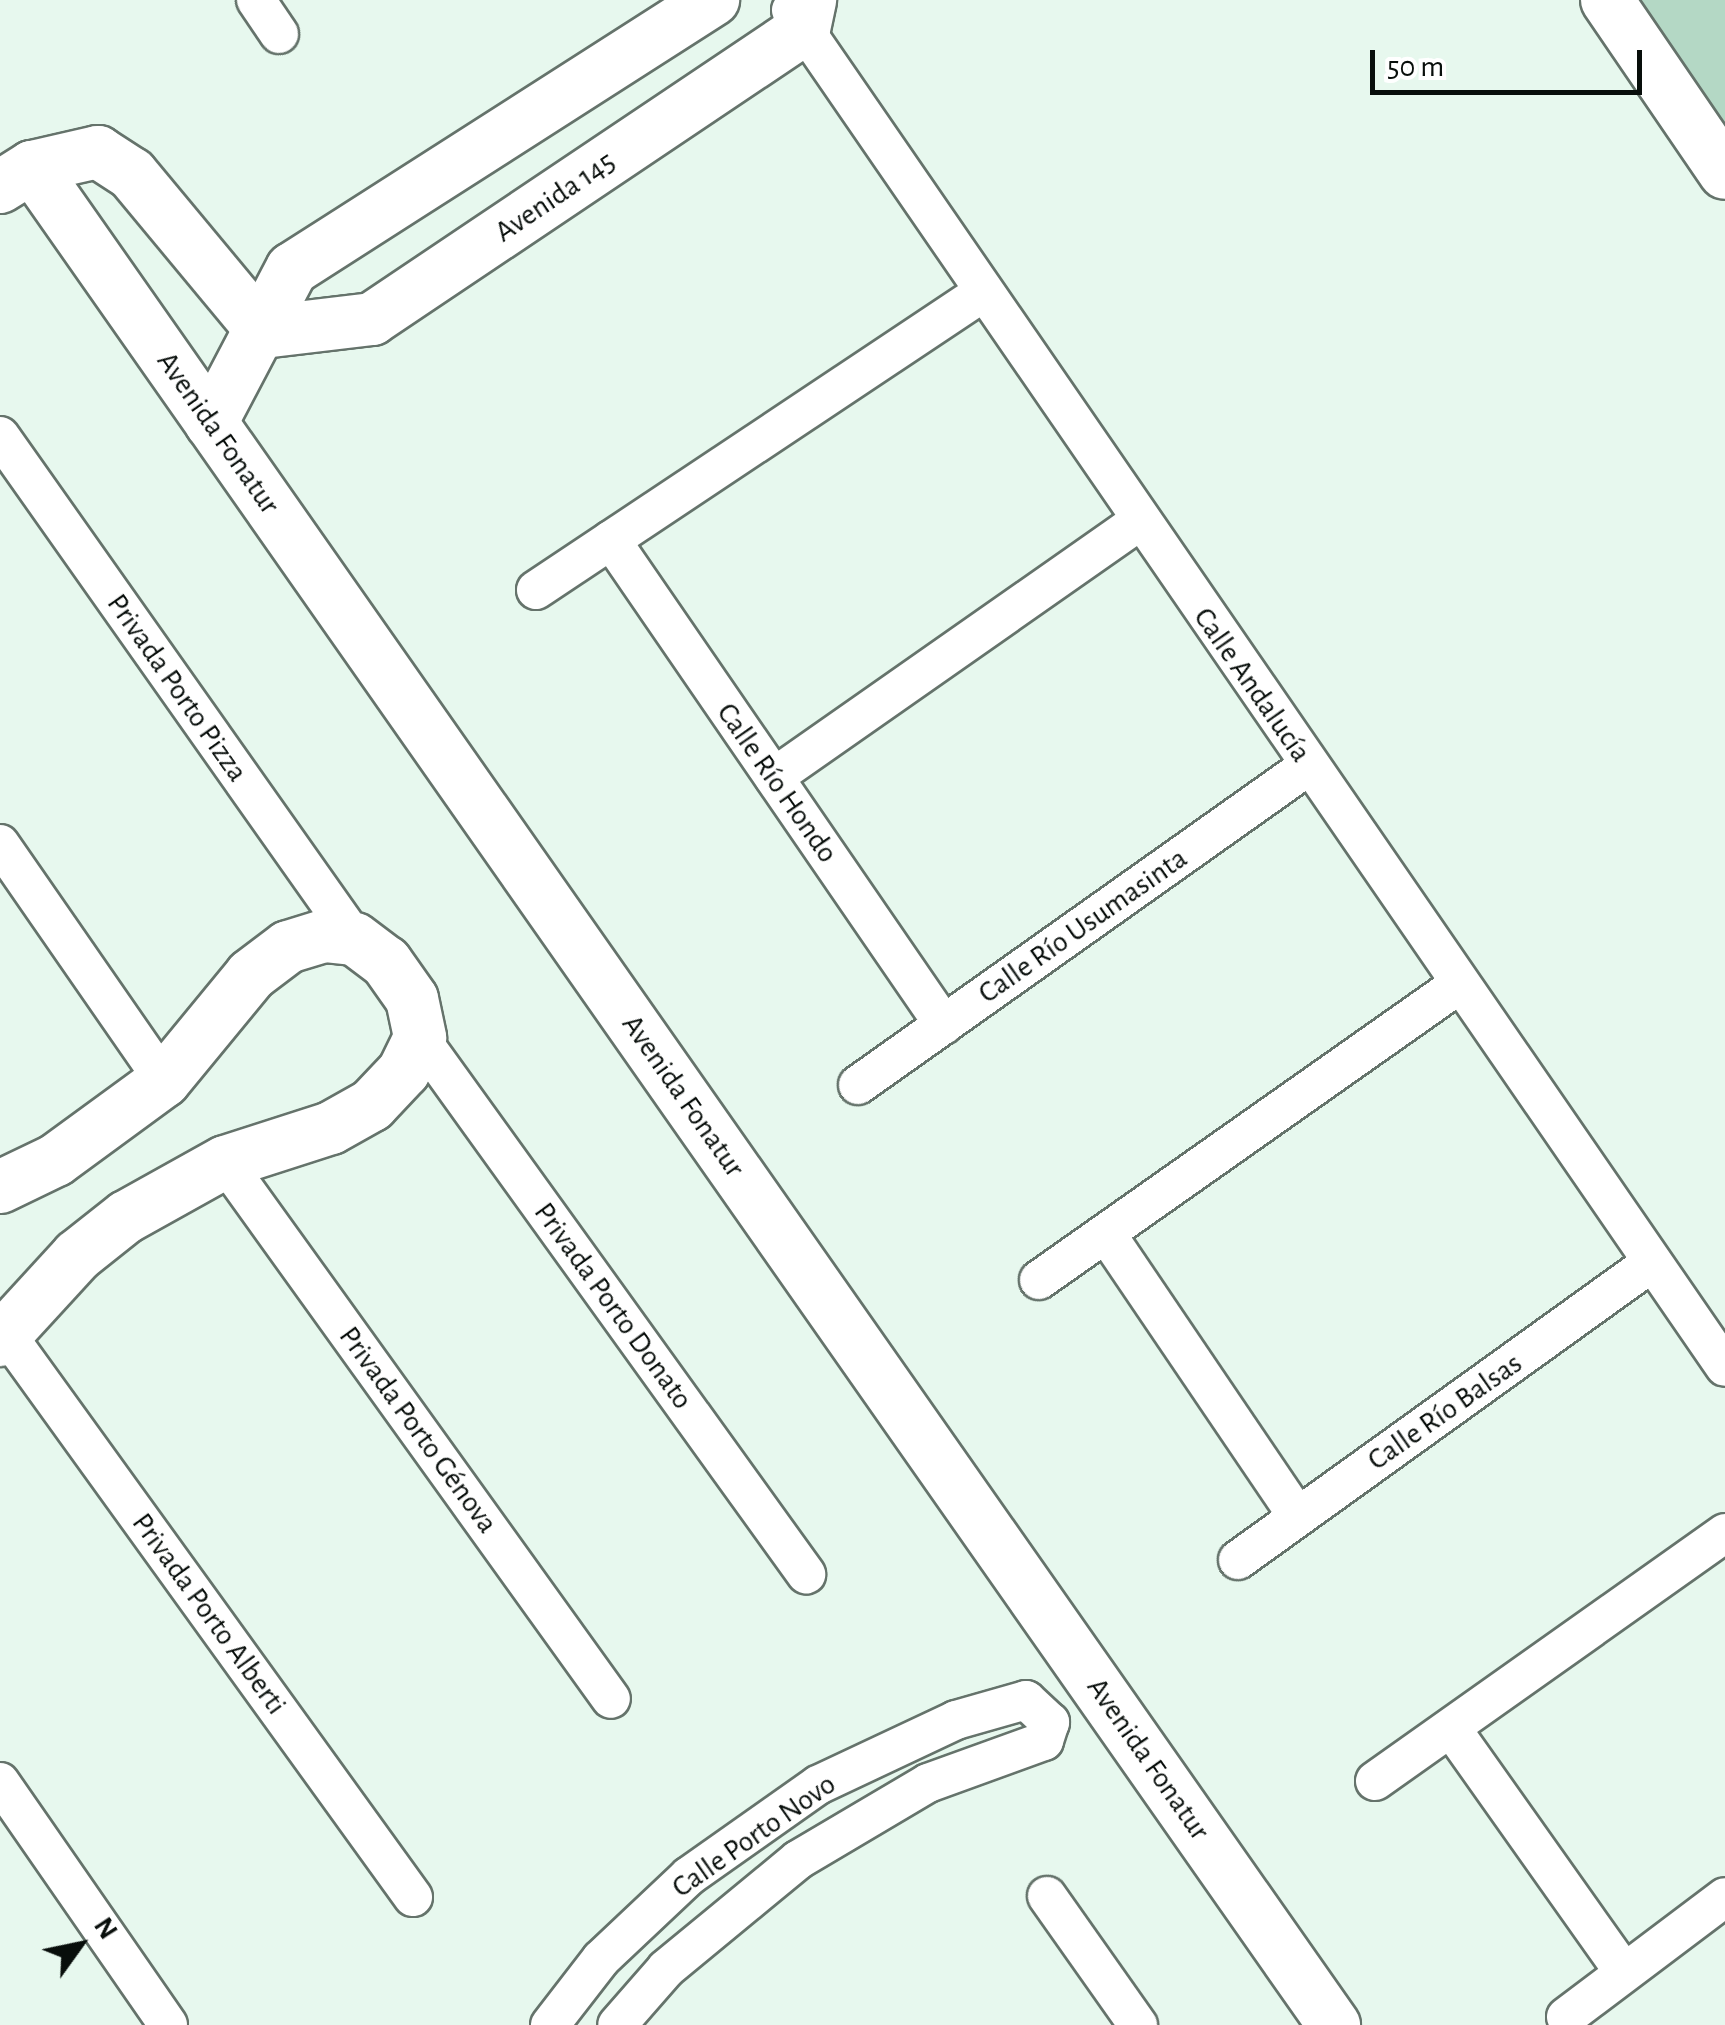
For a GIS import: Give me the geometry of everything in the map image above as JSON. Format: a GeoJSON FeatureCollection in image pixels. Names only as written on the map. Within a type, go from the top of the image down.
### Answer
{"type":"FeatureCollection","features":[{"type":"Feature","properties":{"kind":"main road"},"geometry":{"type":"LineString","coordinates":[[211,423],[263,332],[292,269],[713,0]]}},
{"type":"Feature","properties":{"kind":"main road"},"geometry":{"type":"LineString","coordinates":[[1606,0],[1725,174]]}},
{"type":"Feature","properties":{"kind":"main road","name":"Avenida 145"},"geometry":{"type":"LineString","coordinates":[[263,332],[372,320],[799,10]]}},
{"type":"Feature","properties":{"kind":"main road"},"geometry":{"type":"LineString","coordinates":[[16,177],[98,152],[132,174],[263,332]]}},
{"type":"Feature","properties":{"kind":"main road","name":"Avenida Fonatur"},"geometry":{"type":"LineString","coordinates":[[16,177],[211,423],[1334,2025]]}},
{"type":"Feature","properties":{"kind":"main road"},"geometry":{"type":"LineString","coordinates":[[0,1187],[56,1160],[164,1082],[264,965],[288,947],[324,936],[354,938],[386,962],[412,999],[420,1038],[404,1072],[372,1106],[331,1128],[225,1162],[126,1217],[77,1256],[2,1336]]}},
{"type":"Feature","properties":{"kind":"street"},"geometry":{"type":"LineString","coordinates":[[256,0],[279,34]]}},
{"type":"Feature","properties":{"kind":"street","name":"Calle Andalucía"},"geometry":{"type":"LineString","coordinates":[[799,10],[982,293],[1725,1367]]}},
{"type":"Feature","properties":{"kind":"street"},"geometry":{"type":"LineString","coordinates":[[536,590],[982,293]]}},
{"type":"Feature","properties":{"kind":"street","name":"Privada Porto Pizza"},"geometry":{"type":"LineString","coordinates":[[0,436],[354,938]]}},
{"type":"Feature","properties":{"kind":"street"},"geometry":{"type":"LineString","coordinates":[[774,777],[1139,521]]}},
{"type":"Feature","properties":{"kind":"street","name":"Calle Río Hondo"},"geometry":{"type":"LineString","coordinates":[[610,540],[944,1025]]}},
{"type":"Feature","properties":{"kind":"street","name":"Calle Río Usumasinta"},"geometry":{"type":"LineString","coordinates":[[858,1085],[1308,766]]}},
{"type":"Feature","properties":{"kind":"street"},"geometry":{"type":"LineString","coordinates":[[0,844],[164,1082]]}},
{"type":"Feature","properties":{"kind":"street"},"geometry":{"type":"LineString","coordinates":[[1039,1280],[1458,985]]}},
{"type":"Feature","properties":{"kind":"street","name":"Privada Porto Donato"},"geometry":{"type":"LineString","coordinates":[[420,1038],[806,1574]]}},
{"type":"Feature","properties":{"kind":"street","name":"Privada Porto Génova"},"geometry":{"type":"LineString","coordinates":[[225,1162],[610,1699]]}},
{"type":"Feature","properties":{"kind":"street"},"geometry":{"type":"LineString","coordinates":[[1107,1235],[1297,1516]]}},
{"type":"Feature","properties":{"kind":"street","name":"Calle Río Balsas"},"geometry":{"type":"LineString","coordinates":[[1238,1560],[1651,1264]]}},
{"type":"Feature","properties":{"kind":"street","name":"Privada Porto Alberti"},"geometry":{"type":"LineString","coordinates":[[2,1336],[413,1896]]}},
{"type":"Feature","properties":{"kind":"street"},"geometry":{"type":"LineString","coordinates":[[1375,1780],[1725,1534]]}},
{"type":"Feature","properties":{"kind":"street","name":"Calle Porto Novo"},"geometry":{"type":"LineString","coordinates":[[550,2025],[601,1959],[688,1876],[818,1785],[956,1720],[1026,1700],[1050,1722],[1044,1741],[928,1784],[798,1860],[666,1969],[617,2025]]}},
{"type":"Feature","properties":{"kind":"street"},"geometry":{"type":"LineString","coordinates":[[1451,1728],[1624,1972]]}},
{"type":"Feature","properties":{"kind":"street"},"geometry":{"type":"LineString","coordinates":[[0,1782],[168,2025]]}},
{"type":"Feature","properties":{"kind":"street"},"geometry":{"type":"LineString","coordinates":[[1047,1896],[1138,2025]]}},
{"type":"Feature","properties":{"kind":"street"},"geometry":{"type":"LineString","coordinates":[[1566,2017],[1725,1897]]}},
{"type":"Feature","properties":{"kind":"green space"},"geometry":{"type":"Polygon","coordinates":[[[1607,0],[1725,0],[1725,172],[1607,0]]]}}]}
